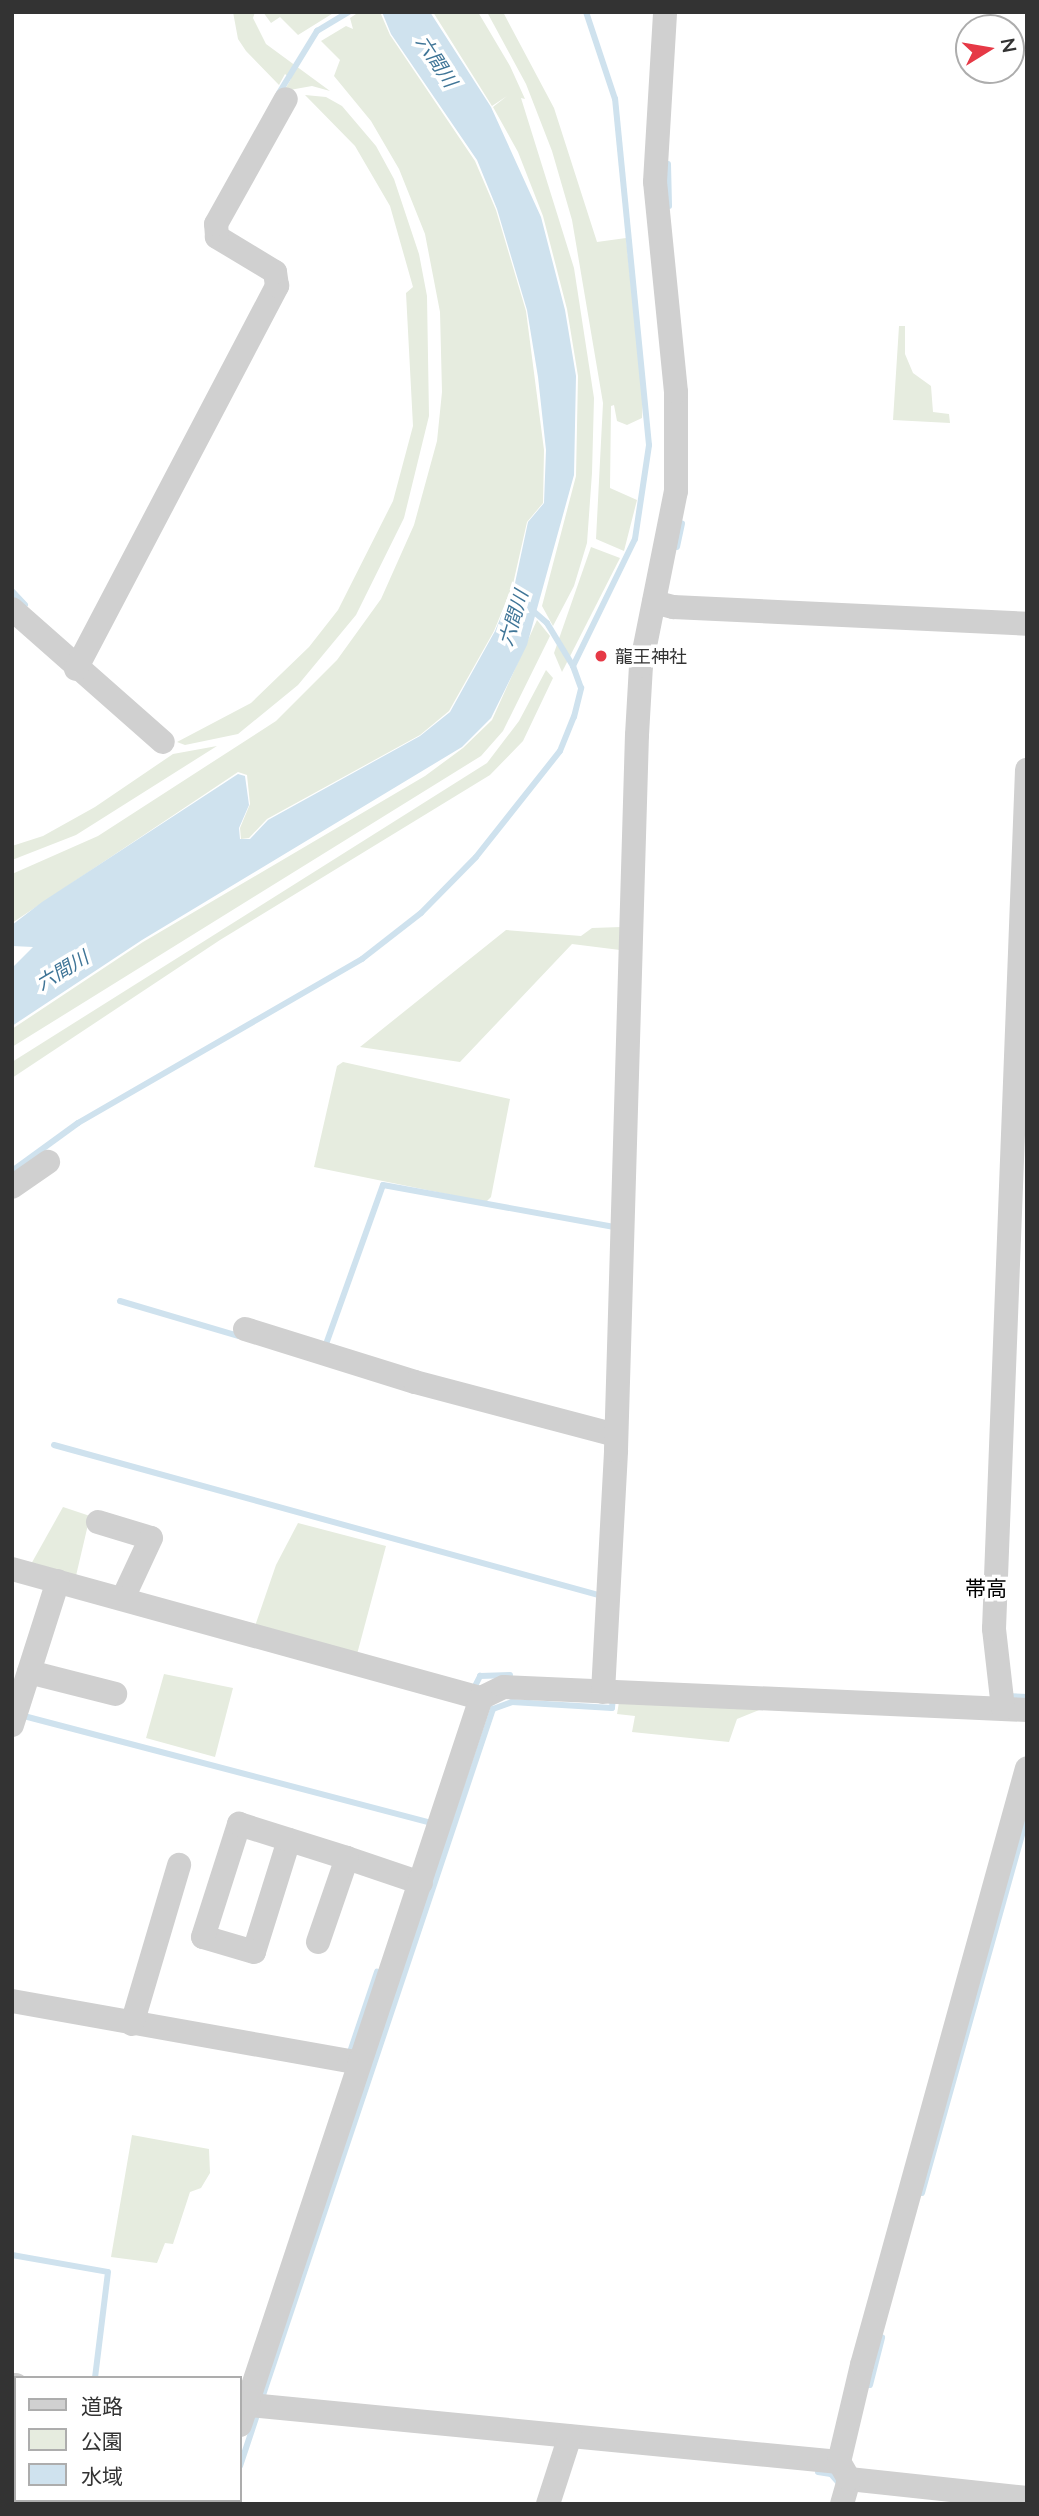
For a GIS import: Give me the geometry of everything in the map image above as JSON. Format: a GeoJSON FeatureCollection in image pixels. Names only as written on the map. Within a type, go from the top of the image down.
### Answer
{"type":"FeatureCollection","features":[{"type":"Feature","properties":{"kind":"street"},"geometry":{"type":"LineString","coordinates":[[608,1686],[628,901],[641,666],[662,605],[677,444],[655,182],[665,12]]}},
{"type":"Feature","properties":{"kind":"street"},"geometry":{"type":"LineString","coordinates":[[76,669],[277,286],[275,272],[217,237],[216,225],[286,99]]}},
{"type":"Feature","properties":{"kind":"street"},"geometry":{"type":"LineString","coordinates":[[662,605],[1027,624]]}},
{"type":"Feature","properties":{"kind":"street"},"geometry":{"type":"LineString","coordinates":[[12,608],[76,669],[163,743]]}},
{"type":"Feature","properties":{"kind":"street"},"geometry":{"type":"LineString","coordinates":[[12,1569],[474,1696],[504,1687],[608,1686],[1008,1703],[994,1629],[1023,945],[1027,771]]}},
{"type":"Feature","properties":{"kind":"street"},"geometry":{"type":"LineString","coordinates":[[12,1186],[48,1162]]}},
{"type":"Feature","properties":{"kind":"street"},"geometry":{"type":"LineString","coordinates":[[245,1329],[324,1354],[615,1435]]}},
{"type":"Feature","properties":{"kind":"street"},"geometry":{"type":"LineString","coordinates":[[98,1522],[151,1538],[123,1598]]}},
{"type":"Feature","properties":{"kind":"street"},"geometry":{"type":"LineString","coordinates":[[15,1718],[58,1581]]}},
{"type":"Feature","properties":{"kind":"street"},"geometry":{"type":"LineString","coordinates":[[29,1672],[115,1694]]}},
{"type":"Feature","properties":{"kind":"street"},"geometry":{"type":"LineString","coordinates":[[474,1696],[352,2061],[249,2409],[844,2471],[1027,2498]]}},
{"type":"Feature","properties":{"kind":"street"},"geometry":{"type":"LineString","coordinates":[[842,2504],[844,2471],[862,2365],[1027,1768]]}},
{"type":"Feature","properties":{"kind":"street"},"geometry":{"type":"LineString","coordinates":[[289,1840],[254,1952],[203,1937],[239,1824],[347,1858],[412,1880]]}},
{"type":"Feature","properties":{"kind":"street"},"geometry":{"type":"LineString","coordinates":[[318,1942],[347,1858]]}},
{"type":"Feature","properties":{"kind":"street"},"geometry":{"type":"LineString","coordinates":[[132,2024],[178,1865]]}},
{"type":"Feature","properties":{"kind":"street"},"geometry":{"type":"LineString","coordinates":[[12,2001],[352,2061]]}},
{"type":"Feature","properties":{"kind":"street"},"geometry":{"type":"LineString","coordinates":[[548,2504],[568,2442]]}},
{"type":"Feature","properties":{"kind":"green space"},"geometry":{"type":"Polygon","coordinates":[[[233,12],[255,12],[253,18],[266,44],[330,91],[312,86],[284,91],[291,79],[285,74],[279,85],[246,51],[238,39],[233,12]]]}},
{"type":"Feature","properties":{"kind":"green space"},"geometry":{"type":"Polygon","coordinates":[[[263,12],[335,12],[298,35],[280,17],[271,23],[263,12]]]}},
{"type":"Feature","properties":{"kind":"green space"},"geometry":{"type":"Polygon","coordinates":[[[359,12],[380,12],[390,35],[475,161],[496,210],[526,311],[544,450],[543,503],[527,522],[513,584],[494,631],[449,711],[420,735],[267,819],[249,838],[241,839],[240,828],[250,804],[247,775],[238,772],[12,923],[12,874],[98,836],[276,721],[337,660],[381,599],[414,525],[437,441],[442,392],[440,312],[425,234],[399,169],[371,121],[334,76],[340,60],[321,41],[346,26],[353,29],[350,18],[359,12]]]}},
{"type":"Feature","properties":{"kind":"green space"},"geometry":{"type":"Polygon","coordinates":[[[433,12],[478,12],[510,66],[525,99],[521,98],[574,268],[594,398],[592,473],[587,543],[574,586],[553,626],[542,606],[576,476],[578,376],[567,309],[543,216],[518,152],[493,107],[507,96],[492,106],[433,12]]]}},
{"type":"Feature","properties":{"kind":"green space"},"geometry":{"type":"Polygon","coordinates":[[[487,12],[503,12],[554,108],[597,242],[626,238],[643,398],[642,418],[627,425],[617,421],[614,405],[611,406],[610,488],[637,500],[624,551],[596,539],[603,403],[572,220],[552,151],[526,84],[487,12]]]}},
{"type":"Feature","properties":{"kind":"green space"},"geometry":{"type":"Polygon","coordinates":[[[305,95],[326,97],[342,106],[376,146],[394,179],[419,254],[427,296],[429,416],[404,518],[356,615],[298,685],[238,734],[185,745],[177,742],[251,703],[309,647],[338,610],[393,501],[413,426],[406,293],[413,287],[390,206],[355,146],[305,95]]]}},
{"type":"Feature","properties":{"kind":"green space"},"geometry":{"type":"Polygon","coordinates":[[[899,326],[905,326],[905,354],[913,373],[931,386],[933,412],[949,414],[950,423],[893,420],[899,326]]]}},
{"type":"Feature","properties":{"kind":"green space"},"geometry":{"type":"Polygon","coordinates":[[[591,547],[620,558],[562,672],[554,653],[591,547]]]}},
{"type":"Feature","properties":{"kind":"green space"},"geometry":{"type":"Polygon","coordinates":[[[537,620],[550,636],[503,731],[481,756],[12,1047],[12,1029],[143,942],[425,776],[463,748],[492,720],[537,620]]]}},
{"type":"Feature","properties":{"kind":"green space"},"geometry":{"type":"Polygon","coordinates":[[[546,670],[553,678],[523,741],[490,775],[220,940],[12,1078],[12,1062],[487,763],[519,721],[546,670]]]}},
{"type":"Feature","properties":{"kind":"green space"},"geometry":{"type":"Polygon","coordinates":[[[217,746],[76,835],[12,860],[12,846],[43,836],[95,807],[173,754],[217,746]]]}},
{"type":"Feature","properties":{"kind":"green space"},"geometry":{"type":"Polygon","coordinates":[[[621,927],[620,950],[572,944],[460,1062],[360,1047],[506,930],[581,936],[592,928],[621,927]]]}},
{"type":"Feature","properties":{"kind":"green space"},"geometry":{"type":"Polygon","coordinates":[[[343,1062],[510,1099],[491,1197],[486,1202],[314,1167],[337,1066],[343,1062]]]}},
{"type":"Feature","properties":{"kind":"green space"},"geometry":{"type":"Polygon","coordinates":[[[63,1507],[90,1516],[75,1580],[30,1566],[63,1507]]]}},
{"type":"Feature","properties":{"kind":"green space"},"geometry":{"type":"Polygon","coordinates":[[[298,1523],[386,1546],[356,1658],[255,1626],[276,1565],[298,1523]]]}},
{"type":"Feature","properties":{"kind":"green space"},"geometry":{"type":"Polygon","coordinates":[[[164,1674],[233,1688],[215,1757],[146,1738],[164,1674]]]}},
{"type":"Feature","properties":{"kind":"green space"},"geometry":{"type":"Polygon","coordinates":[[[619,1702],[764,1708],[737,1719],[729,1742],[632,1732],[635,1716],[617,1714],[619,1702]]]}},
{"type":"Feature","properties":{"kind":"green space"},"geometry":{"type":"Polygon","coordinates":[[[132,2135],[209,2149],[210,2173],[201,2188],[190,2192],[173,2244],[165,2243],[157,2263],[111,2257],[132,2135]]]}},
{"type":"Feature","properties":{"kind":"water","name":"六間川"},"geometry":{"type":"Polygon","coordinates":[[[382,12],[430,12],[491,107],[541,217],[565,310],[576,376],[574,475],[527,645],[491,718],[462,747],[142,940],[12,1026],[12,968],[33,947],[12,946],[12,925],[42,902],[238,774],[245,776],[249,805],[239,828],[240,839],[250,839],[268,820],[420,736],[450,712],[495,631],[515,583],[528,522],[544,503],[546,450],[527,310],[497,209],[477,160],[391,34],[382,12]]]}},
{"type":"Feature","properties":{"kind":"waterway"},"geometry":{"type":"LineString","coordinates":[[279,93],[317,31],[349,12]]}},
{"type":"Feature","properties":{"kind":"waterway"},"geometry":{"type":"LineString","coordinates":[[573,666],[635,539],[649,445],[615,99],[586,12]]}},
{"type":"Feature","properties":{"kind":"waterway"},"geometry":{"type":"LineString","coordinates":[[668,164],[669,206]]}},
{"type":"Feature","properties":{"kind":"waterway"},"geometry":{"type":"LineString","coordinates":[[677,547],[682,524]]}},
{"type":"Feature","properties":{"kind":"waterway"},"geometry":{"type":"LineString","coordinates":[[12,591],[25,605]]}},
{"type":"Feature","properties":{"kind":"waterway","name":"六間川"},"geometry":{"type":"LineString","coordinates":[[12,1171],[78,1123],[362,959],[421,913],[476,857],[560,751],[574,717],[581,688],[573,666],[547,623],[531,609]]}},
{"type":"Feature","properties":{"kind":"waterway"},"geometry":{"type":"LineString","coordinates":[[325,1347],[383,1185],[614,1227]]}},
{"type":"Feature","properties":{"kind":"waterway"},"geometry":{"type":"LineString","coordinates":[[120,1301],[239,1336]]}},
{"type":"Feature","properties":{"kind":"waterway"},"geometry":{"type":"LineString","coordinates":[[54,1445],[602,1596]]}},
{"type":"Feature","properties":{"kind":"waterway"},"geometry":{"type":"LineString","coordinates":[[473,1690],[480,1676],[510,1675]]}},
{"type":"Feature","properties":{"kind":"waterway"},"geometry":{"type":"LineString","coordinates":[[261,2401],[493,1709],[512,1702],[612,1708],[613,1696]]}},
{"type":"Feature","properties":{"kind":"waterway"},"geometry":{"type":"LineString","coordinates":[[1006,1696],[1027,1697]]}},
{"type":"Feature","properties":{"kind":"waterway"},"geometry":{"type":"LineString","coordinates":[[20,1715],[428,1822]]}},
{"type":"Feature","properties":{"kind":"waterway"},"geometry":{"type":"LineString","coordinates":[[922,2193],[1027,1817]]}},
{"type":"Feature","properties":{"kind":"waterway"},"geometry":{"type":"LineString","coordinates":[[349,2055],[377,1972]]}},
{"type":"Feature","properties":{"kind":"waterway"},"geometry":{"type":"LineString","coordinates":[[12,2255],[108,2272],[95,2376]]}},
{"type":"Feature","properties":{"kind":"waterway"},"geometry":{"type":"LineString","coordinates":[[870,2385],[882,2338]]}},
{"type":"Feature","properties":{"kind":"waterway"},"geometry":{"type":"LineString","coordinates":[[242,2460],[258,2412]]}},
{"type":"Feature","properties":{"kind":"waterway"},"geometry":{"type":"LineString","coordinates":[[818,2472],[831,2474],[838,2482]]}},
{"type":"Feature","properties":{"kind":"place","name":"龍王神社"},"geometry":{"type":"Point","coordinates":[601,656]}},
{"type":"Feature","properties":{"kind":"district","name":"帯高"},"geometry":{"type":"Point","coordinates":[986,1588]}}]}
